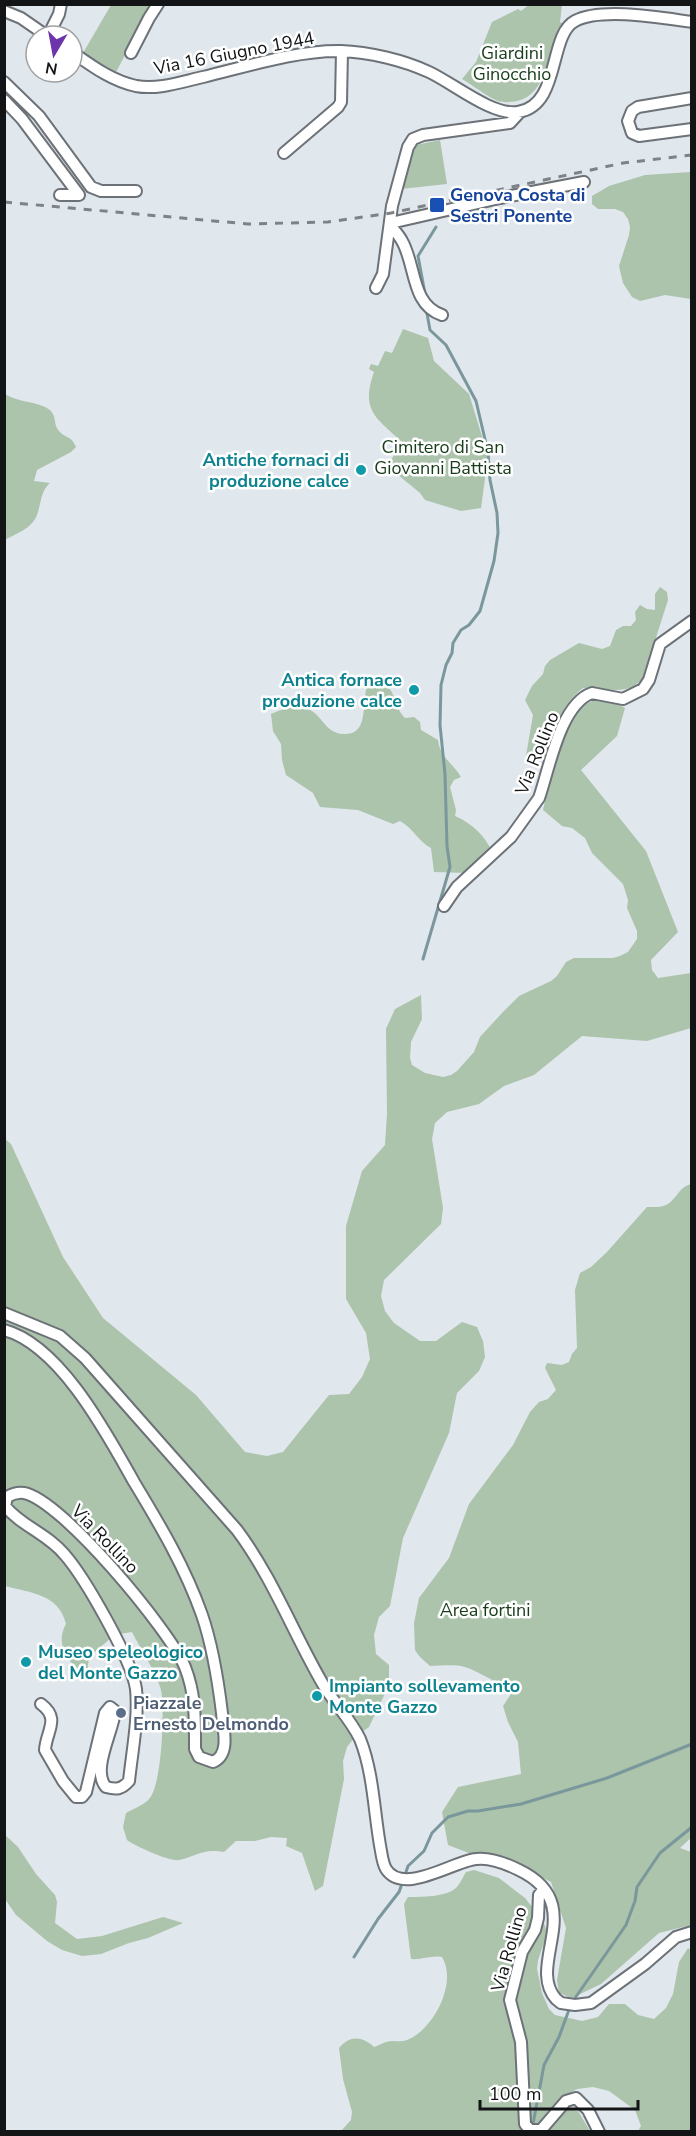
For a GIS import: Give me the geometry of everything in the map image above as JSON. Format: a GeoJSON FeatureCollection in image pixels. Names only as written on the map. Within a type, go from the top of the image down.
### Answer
{"type":"FeatureCollection","features":[{"type":"Feature","properties":{"kind":"street"},"geometry":{"type":"LineString","coordinates":[[54,24],[61,4]]}},
{"type":"Feature","properties":{"kind":"street"},"geometry":{"type":"LineString","coordinates":[[131,53],[158,4]]}},
{"type":"Feature","properties":{"kind":"street"},"geometry":{"type":"LineString","coordinates":[[4,11],[30,24]]}},
{"type":"Feature","properties":{"kind":"street"},"geometry":{"type":"LineString","coordinates":[[376,288],[383,274],[397,184],[408,147],[413,139],[423,135],[510,123],[520,112],[539,102],[564,34],[568,26],[575,21],[598,16],[623,15],[692,22]]}},
{"type":"Feature","properties":{"kind":"street"},"geometry":{"type":"LineString","coordinates":[[284,153],[341,102],[342,51]]}},
{"type":"Feature","properties":{"kind":"street","name":"Via 16 Giugno 1944"},"geometry":{"type":"LineString","coordinates":[[84,60],[107,75],[123,82],[152,87],[177,84],[309,52],[342,51],[378,57],[426,71],[498,110],[508,113],[520,112]]}},
{"type":"Feature","properties":{"kind":"street"},"geometry":{"type":"LineString","coordinates":[[4,82],[39,116],[91,187],[101,191],[136,191]]}},
{"type":"Feature","properties":{"kind":"street"},"geometry":{"type":"LineString","coordinates":[[692,98],[638,107],[632,111],[628,121],[634,136],[692,129]]}},
{"type":"Feature","properties":{"kind":"street"},"geometry":{"type":"LineString","coordinates":[[4,100],[27,126],[79,195],[60,195]]}},
{"type":"Feature","properties":{"kind":"street"},"geometry":{"type":"LineString","coordinates":[[390,225],[394,222],[500,198],[584,182]]}},
{"type":"Feature","properties":{"kind":"street"},"geometry":{"type":"LineString","coordinates":[[390,225],[402,241],[423,303],[442,315]]}},
{"type":"Feature","properties":{"kind":"street","name":"Via Rollino"},"geometry":{"type":"LineString","coordinates":[[444,906],[457,887],[511,837],[534,807],[539,798],[555,745],[579,701],[592,693],[623,699],[643,689],[649,680],[660,644],[692,621]]}},
{"type":"Feature","properties":{"kind":"street","name":"Via Rollino"},"geometry":{"type":"LineString","coordinates":[[4,1313],[60,1336],[85,1358],[237,1530],[254,1553],[325,1688],[360,1740],[368,1764],[381,1851],[390,1873],[403,1879],[409,1879],[442,1871],[463,1862],[482,1859],[520,1870],[531,1877],[544,1889],[550,1899],[554,1922],[547,1969],[552,1995],[561,2003],[575,2005],[591,2003],[645,1964],[676,1937],[692,1932]]}},
{"type":"Feature","properties":{"kind":"street","name":"Via Rollino"},"geometry":{"type":"LineString","coordinates":[[4,1330],[19,1334],[42,1352],[74,1385],[109,1438],[181,1563],[203,1618],[214,1661],[224,1751],[218,1760],[213,1762],[199,1757],[195,1749],[194,1693],[191,1684],[184,1665],[165,1633],[148,1611],[114,1570],[57,1513],[26,1493],[14,1493],[7,1497],[5,1506],[11,1514],[43,1534],[65,1554],[90,1590],[127,1664],[135,1687],[136,1708],[129,1781],[123,1787],[115,1789],[106,1787],[100,1777],[100,1767],[116,1711],[110,1707],[105,1713],[86,1792],[82,1797],[76,1797],[63,1781],[45,1750],[52,1716],[50,1710],[41,1704]]}},
{"type":"Feature","properties":{"kind":"street","name":"Via Rollino"},"geometry":{"type":"LineString","coordinates":[[544,1889],[539,1895],[535,1930],[522,1952],[510,2000],[521,2042],[525,2124],[530,2130],[541,2130],[566,2101],[576,2098],[588,2110],[599,2132]]}},
{"type":"Feature","properties":{"kind":"green space","name":"Giardini Ginocchio"},"geometry":{"type":"Polygon","coordinates":[[[530,4],[562,5],[560,22],[563,24],[542,80],[536,89],[528,97],[517,101],[498,101],[462,79],[476,62],[492,22],[518,9],[521,11],[530,4]]]}},
{"type":"Feature","properties":{"kind":"green space"},"geometry":{"type":"Polygon","coordinates":[[[111,5],[152,5],[116,72],[84,54],[111,5]]]}},
{"type":"Feature","properties":{"kind":"green space"},"geometry":{"type":"Polygon","coordinates":[[[440,140],[447,184],[401,189],[416,145],[440,140]]]}},
{"type":"Feature","properties":{"kind":"green space"},"geometry":{"type":"Polygon","coordinates":[[[691,172],[691,299],[665,295],[640,301],[632,297],[623,283],[619,266],[629,235],[628,219],[623,212],[615,209],[598,209],[592,204],[592,196],[609,186],[645,175],[691,172]]]}},
{"type":"Feature","properties":{"kind":"green space","name":"Cimitero di San Giovanni Battista"},"geometry":{"type":"Polygon","coordinates":[[[403,329],[428,338],[434,361],[469,394],[488,456],[481,508],[461,511],[425,500],[397,474],[390,461],[403,443],[379,420],[370,405],[370,386],[374,372],[369,369],[371,364],[378,366],[385,351],[392,353],[403,329]]]}},
{"type":"Feature","properties":{"kind":"green space"},"geometry":{"type":"Polygon","coordinates":[[[5,394],[50,410],[54,415],[57,429],[76,447],[37,470],[34,481],[50,483],[44,492],[36,518],[27,527],[5,540],[5,394]]]}},
{"type":"Feature","properties":{"kind":"green space"},"geometry":{"type":"Polygon","coordinates":[[[660,587],[667,592],[668,600],[649,662],[640,681],[626,689],[618,690],[583,688],[564,709],[545,751],[541,756],[527,761],[533,715],[525,700],[532,686],[543,674],[545,666],[550,660],[579,643],[602,649],[610,646],[616,630],[623,626],[631,626],[636,620],[635,612],[640,605],[655,610],[655,594],[660,587]]]}},
{"type":"Feature","properties":{"kind":"green space"},"geometry":{"type":"Polygon","coordinates":[[[371,679],[380,681],[390,689],[405,718],[414,717],[420,722],[421,730],[438,740],[444,756],[461,777],[454,780],[450,787],[456,810],[455,816],[477,830],[486,840],[492,852],[469,873],[434,872],[431,848],[405,824],[400,821],[393,824],[358,810],[320,807],[313,793],[286,775],[281,744],[273,731],[271,714],[289,708],[302,707],[311,710],[336,733],[354,732],[362,720],[365,694],[371,679]]]}},
{"type":"Feature","properties":{"kind":"green space"},"geometry":{"type":"Polygon","coordinates":[[[594,700],[610,700],[625,708],[617,736],[581,770],[646,851],[678,932],[651,960],[652,970],[658,978],[691,973],[691,1028],[647,1041],[582,1036],[534,1075],[504,1086],[479,1104],[447,1112],[435,1123],[432,1139],[443,1208],[441,1224],[384,1280],[381,1296],[385,1311],[394,1323],[420,1341],[436,1341],[462,1322],[477,1327],[483,1341],[485,1357],[479,1371],[457,1393],[449,1433],[403,1538],[390,1606],[379,1617],[374,1635],[376,1654],[389,1665],[389,1685],[369,1727],[354,1738],[347,1747],[343,1761],[344,1779],[323,1886],[315,1891],[302,1853],[286,1846],[287,1838],[271,1837],[255,1841],[236,1841],[224,1852],[205,1852],[179,1860],[161,1856],[127,1840],[123,1827],[126,1813],[147,1801],[153,1791],[160,1764],[162,1729],[161,1690],[132,1632],[113,1635],[90,1659],[88,1670],[85,1673],[68,1659],[62,1645],[66,1624],[57,1606],[43,1596],[5,1586],[4,1138],[11,1144],[63,1257],[103,1318],[196,1395],[245,1452],[267,1456],[283,1452],[329,1395],[349,1394],[362,1377],[370,1359],[366,1333],[346,1299],[346,1226],[362,1171],[385,1145],[386,1029],[395,1009],[421,995],[422,1019],[411,1042],[412,1065],[425,1073],[443,1077],[451,1075],[474,1052],[480,1037],[519,996],[551,981],[566,962],[574,958],[620,956],[628,952],[637,939],[637,931],[627,908],[628,900],[623,884],[592,853],[585,838],[572,828],[562,826],[543,810],[557,755],[568,727],[582,707],[594,700]]]}},
{"type":"Feature","properties":{"kind":"green space","name":"Area fortini"},"geometry":{"type":"Polygon","coordinates":[[[691,1184],[692,1837],[680,1848],[691,1852],[691,1925],[659,1933],[601,1984],[572,1998],[559,1993],[557,1980],[566,1928],[551,1882],[512,1862],[474,1855],[448,1845],[442,1812],[458,1787],[521,1774],[518,1742],[503,1706],[519,1682],[505,1684],[461,1666],[430,1666],[415,1650],[414,1623],[419,1598],[449,1558],[469,1504],[513,1445],[530,1412],[539,1402],[548,1399],[556,1390],[545,1368],[547,1363],[562,1365],[569,1362],[577,1348],[575,1290],[580,1273],[591,1267],[607,1252],[647,1207],[666,1205],[684,1187],[691,1184]]]}},
{"type":"Feature","properties":{"kind":"green space"},"geometry":{"type":"Polygon","coordinates":[[[4,1834],[18,1847],[36,1874],[55,1895],[57,1902],[55,1923],[77,1939],[102,1936],[163,1917],[183,1923],[101,1954],[82,1956],[62,1950],[47,1941],[16,1915],[5,1899],[4,1834]]]}},
{"type":"Feature","properties":{"kind":"green space"},"geometry":{"type":"Polygon","coordinates":[[[474,1870],[499,1878],[525,1898],[543,1921],[546,1937],[537,1969],[542,1993],[549,2009],[555,2015],[582,2021],[598,2017],[609,2004],[625,2004],[638,2015],[654,2019],[666,2008],[673,1994],[679,1962],[688,1948],[691,1950],[691,2131],[638,2131],[641,2126],[635,2110],[609,2091],[593,2087],[577,2089],[566,2095],[563,2103],[569,2109],[578,2111],[590,2131],[341,2131],[351,2120],[352,2112],[343,2079],[339,2048],[347,2041],[356,2038],[374,2047],[390,2041],[407,2040],[417,2035],[434,2016],[445,1992],[446,1968],[442,1957],[411,1959],[404,1904],[408,1897],[433,1896],[452,1891],[466,1872],[474,1870]]]}},
{"type":"Feature","properties":{"kind":"waterway"},"geometry":{"type":"LineString","coordinates":[[426,299],[418,256],[436,227]]}},
{"type":"Feature","properties":{"kind":"waterway"},"geometry":{"type":"LineString","coordinates":[[423,959],[450,867],[440,725],[441,685],[453,643],[461,630],[469,625],[480,611],[494,561],[498,533],[488,452],[476,401],[446,345],[430,330],[426,308]]}},
{"type":"Feature","properties":{"kind":"waterway"},"geometry":{"type":"LineString","coordinates":[[405,1875],[408,1866],[424,1851],[432,1833],[448,1817],[468,1811],[521,1804],[607,1778],[692,1744]]}},
{"type":"Feature","properties":{"kind":"waterway"},"geometry":{"type":"LineString","coordinates":[[573,2001],[626,1925],[635,1901],[637,1887],[660,1853],[692,1827]]}},
{"type":"Feature","properties":{"kind":"waterway"},"geometry":{"type":"LineString","coordinates":[[354,1957],[378,1919],[399,1892],[403,1881]]}},
{"type":"Feature","properties":{"kind":"waterway"},"geometry":{"type":"LineString","coordinates":[[533,2124],[544,2065],[559,2037],[570,2007]]}},
{"type":"Feature","properties":{"kind":"railway"},"geometry":{"type":"LineString","coordinates":[[4,202],[248,224],[328,222],[391,213],[623,163],[692,155]]}},
{"type":"Feature","properties":{"kind":"place","name":"Genova Costa di Sestri Ponente"},"geometry":{"type":"Point","coordinates":[437,205]}},
{"type":"Feature","properties":{"kind":"place","name":"Antiche fornaci di produzione calce"},"geometry":{"type":"Point","coordinates":[361,470]}},
{"type":"Feature","properties":{"kind":"place","name":"Antica fornace produzione calce"},"geometry":{"type":"Point","coordinates":[414,690]}},
{"type":"Feature","properties":{"kind":"place","name":"Museo speleologico del Monte Gazzo"},"geometry":{"type":"Point","coordinates":[26,1662]}},
{"type":"Feature","properties":{"kind":"place","name":"Impianto sollevamento Monte Gazzo"},"geometry":{"type":"Point","coordinates":[317,1696]}},
{"type":"Feature","properties":{"kind":"place","name":"Piazzale Ernesto Delmondo"},"geometry":{"type":"Point","coordinates":[121,1713]}}]}
